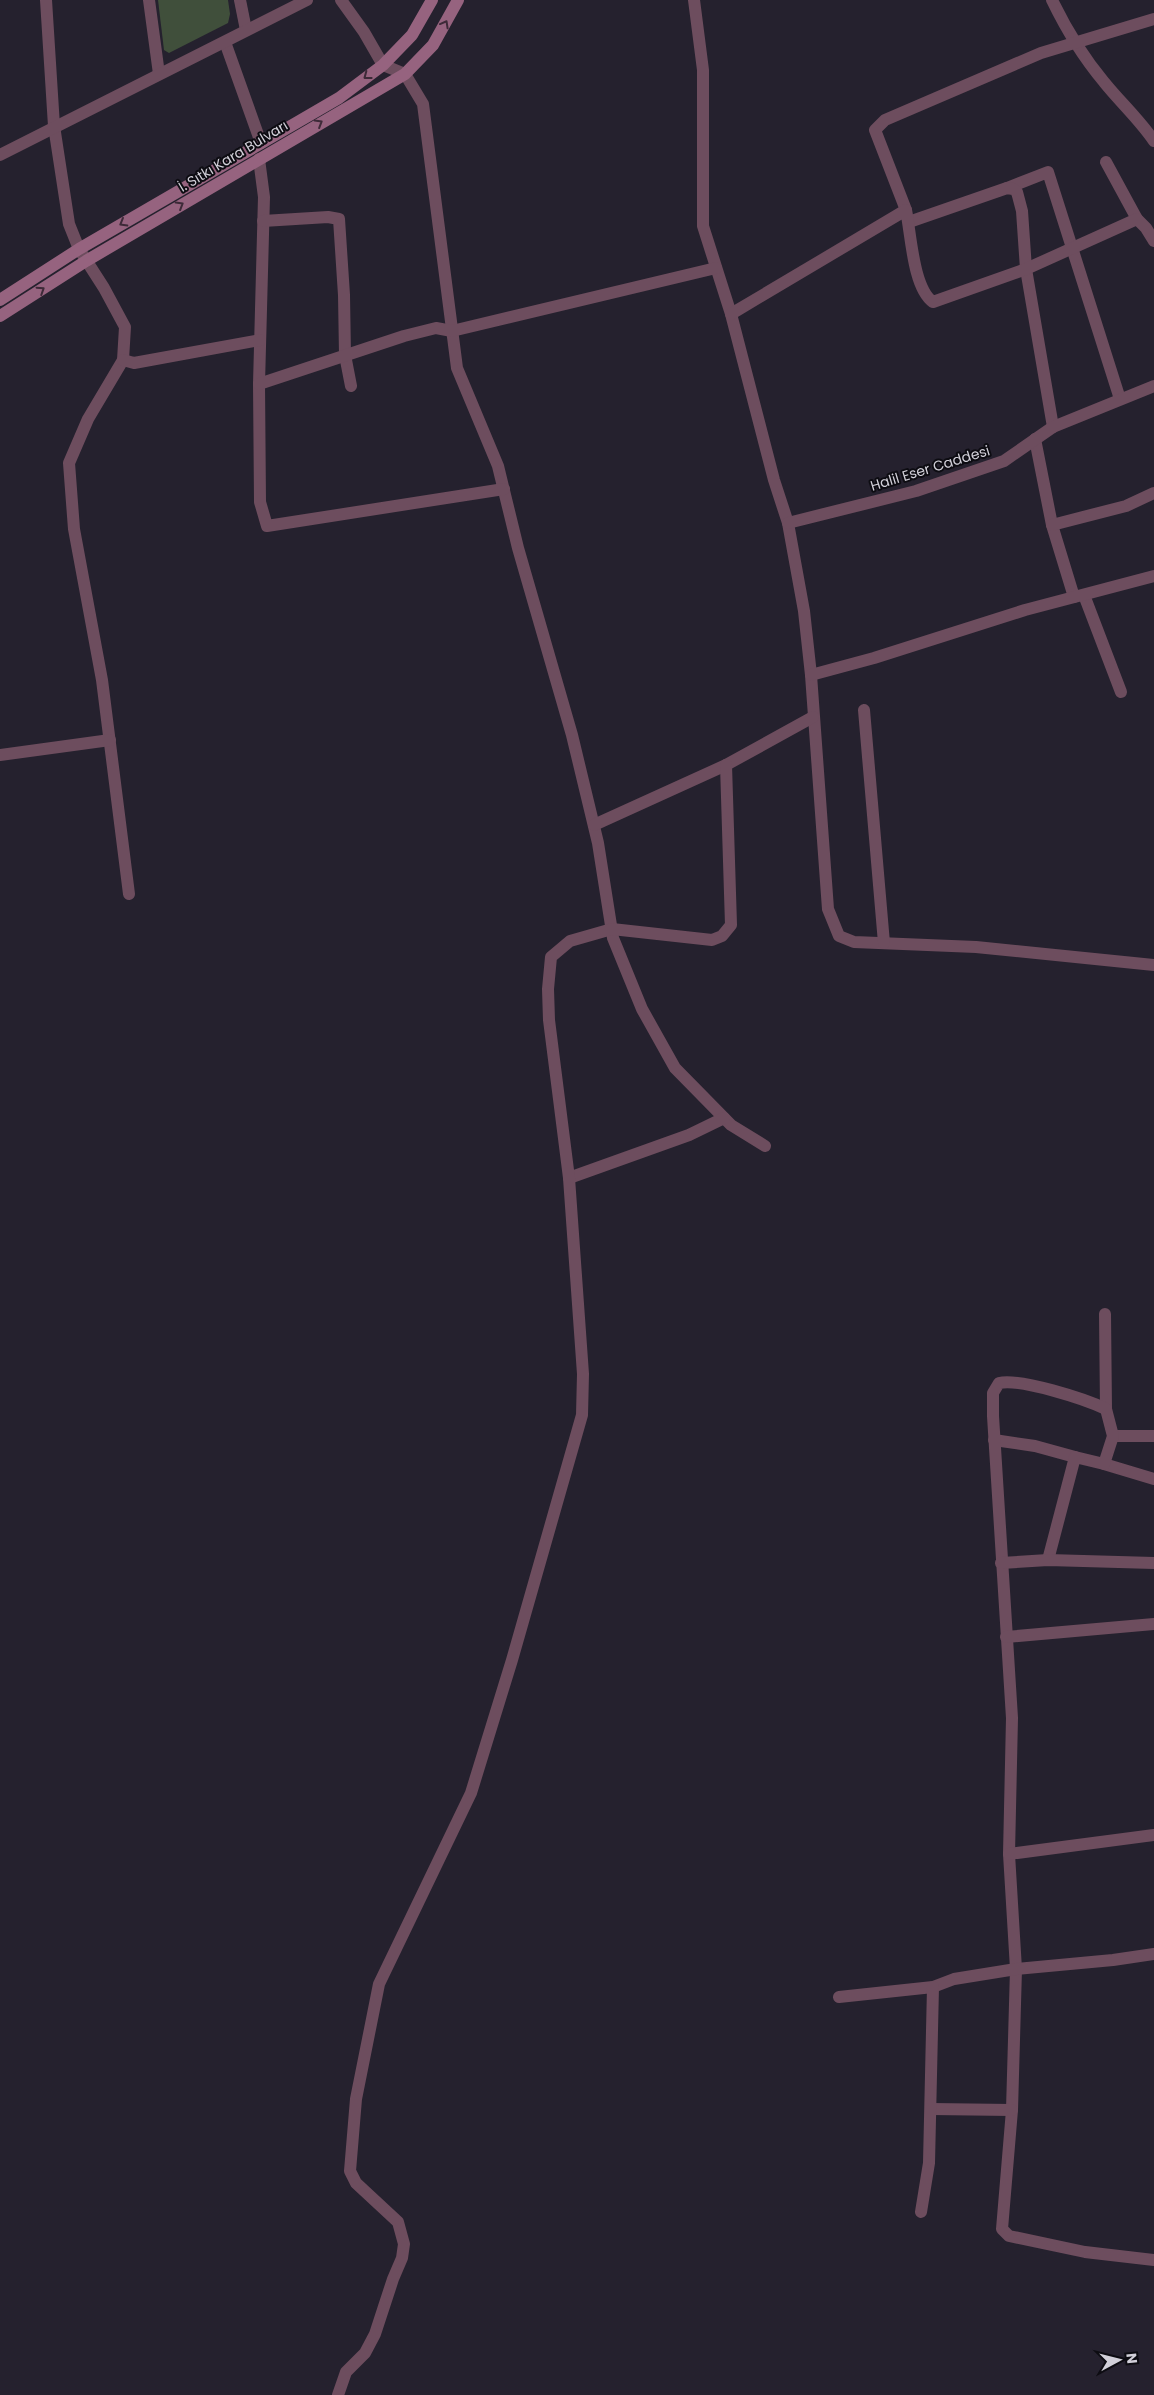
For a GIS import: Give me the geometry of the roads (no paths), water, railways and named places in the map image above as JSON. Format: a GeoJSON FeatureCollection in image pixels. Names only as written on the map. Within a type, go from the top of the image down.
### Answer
{"type":"FeatureCollection","features":[{"type":"Feature","properties":{"kind":"main road","name":"İ. Sıtkı Kara Bulvarı"},"geometry":{"type":"LineString","coordinates":[[0,300],[79,249],[339,98],[383,65],[412,35],[432,0]]}},
{"type":"Feature","properties":{"kind":"main road","name":"İ. Sıtkı Kara Bulvarı"},"geometry":{"type":"LineString","coordinates":[[0,316],[86,261],[405,74],[433,45],[458,0]]}},
{"type":"Feature","properties":{"kind":"street"},"geometry":{"type":"LineString","coordinates":[[46,0],[54,126],[65,205],[79,249],[125,327],[124,360],[88,419],[69,463],[74,529],[102,680],[130,894]]}},
{"type":"Feature","properties":{"kind":"street"},"geometry":{"type":"LineString","coordinates":[[149,0],[159,74]]}},
{"type":"Feature","properties":{"kind":"street"},"geometry":{"type":"LineString","coordinates":[[240,0],[246,30]]}},
{"type":"Feature","properties":{"kind":"street"},"geometry":{"type":"LineString","coordinates":[[0,155],[54,126],[307,0]]}},
{"type":"Feature","properties":{"kind":"street"},"geometry":{"type":"LineString","coordinates":[[341,0],[364,32],[383,65],[405,74],[422,104],[457,368],[498,466],[518,548],[572,735],[594,825],[613,938],[642,1009],[676,1068],[731,1125],[765,1146]]}},
{"type":"Feature","properties":{"kind":"street"},"geometry":{"type":"LineString","coordinates":[[694,0],[703,70],[703,226],[731,314],[774,480],[788,523],[804,612],[811,675],[828,909],[839,936],[854,942],[976,947],[1154,965]]}},
{"type":"Feature","properties":{"kind":"street"},"geometry":{"type":"LineString","coordinates":[[1052,0],[1075,42],[1104,82],[1140,121],[1154,141]]}},
{"type":"Feature","properties":{"kind":"street"},"geometry":{"type":"LineString","coordinates":[[1137,219],[1072,250],[1026,269],[933,302],[928,298],[919,282],[908,216],[876,130],[885,120],[1041,53],[1154,19]]}},
{"type":"Feature","properties":{"kind":"street"},"geometry":{"type":"LineString","coordinates":[[225,42],[261,143]]}},
{"type":"Feature","properties":{"kind":"street"},"geometry":{"type":"LineString","coordinates":[[259,158],[264,197],[259,384],[260,502],[267,526],[504,489]]}},
{"type":"Feature","properties":{"kind":"street"},"geometry":{"type":"LineString","coordinates":[[1106,162],[1137,219],[1146,228],[1154,241]]}},
{"type":"Feature","properties":{"kind":"street"},"geometry":{"type":"LineString","coordinates":[[731,314],[908,216],[1007,188],[1048,172],[1120,399]]}},
{"type":"Feature","properties":{"kind":"street"},"geometry":{"type":"LineString","coordinates":[[1007,188],[1013,188],[1017,192],[1022,211],[1026,269],[1052,427]]}},
{"type":"Feature","properties":{"kind":"street"},"geometry":{"type":"LineString","coordinates":[[264,220],[328,217],[339,219],[344,295],[345,355],[350,386]]}},
{"type":"Feature","properties":{"kind":"street"},"geometry":{"type":"LineString","coordinates":[[259,384],[404,336],[436,328],[452,331],[716,268]]}},
{"type":"Feature","properties":{"kind":"street"},"geometry":{"type":"LineString","coordinates":[[124,360],[134,363],[260,340]]}},
{"type":"Feature","properties":{"kind":"street","name":"Halil Eser Caddesi"},"geometry":{"type":"LineString","coordinates":[[788,523],[916,491],[1004,461],[1052,427],[1120,399],[1153,389]]}},
{"type":"Feature","properties":{"kind":"street"},"geometry":{"type":"LineString","coordinates":[[1035,439],[1052,525],[1079,596],[1121,692]]}},
{"type":"Feature","properties":{"kind":"street"},"geometry":{"type":"LineString","coordinates":[[1052,525],[1126,506],[1154,493]]}},
{"type":"Feature","properties":{"kind":"street"},"geometry":{"type":"LineString","coordinates":[[811,675],[874,658],[1025,610],[1154,576]]}},
{"type":"Feature","properties":{"kind":"street"},"geometry":{"type":"LineString","coordinates":[[864,710],[884,943]]}},
{"type":"Feature","properties":{"kind":"street"},"geometry":{"type":"LineString","coordinates":[[594,825],[726,765],[813,717]]}},
{"type":"Feature","properties":{"kind":"street"},"geometry":{"type":"LineString","coordinates":[[0,755],[110,740]]}},
{"type":"Feature","properties":{"kind":"street"},"geometry":{"type":"LineString","coordinates":[[338,2395],[346,2372],[364,2353],[375,2334],[402,2258],[404,2244],[398,2222],[356,2183],[350,2171],[356,2099],[379,1984],[471,1793],[512,1660],[582,1415],[583,1374],[569,1178],[549,1020],[548,989],[551,958],[570,941],[612,929],[712,940],[722,936],[731,925],[726,765]]}},
{"type":"Feature","properties":{"kind":"street"},"geometry":{"type":"LineString","coordinates":[[569,1178],[689,1135],[724,1118]]}},
{"type":"Feature","properties":{"kind":"street"},"geometry":{"type":"LineString","coordinates":[[1104,1464],[1113,1436],[1106,1409],[1105,1314]]}},
{"type":"Feature","properties":{"kind":"street"},"geometry":{"type":"LineString","coordinates":[[1106,1409],[1092,1402],[1013,1382],[998,1383],[993,1393],[1001,1563],[1012,1718],[1009,1854],[1016,1969],[1012,2110],[1002,2229],[1010,2236],[1085,2252],[1154,2260]]}},
{"type":"Feature","properties":{"kind":"street"},"geometry":{"type":"LineString","coordinates":[[1113,1436],[1154,1436]]}},
{"type":"Feature","properties":{"kind":"street"},"geometry":{"type":"LineString","coordinates":[[994,1440],[1035,1446],[1154,1479]]}},
{"type":"Feature","properties":{"kind":"street"},"geometry":{"type":"LineString","coordinates":[[1048,1560],[1075,1457]]}},
{"type":"Feature","properties":{"kind":"street"},"geometry":{"type":"LineString","coordinates":[[1001,1563],[1048,1560],[1154,1563]]}},
{"type":"Feature","properties":{"kind":"street"},"geometry":{"type":"LineString","coordinates":[[1006,1637],[1154,1624]]}},
{"type":"Feature","properties":{"kind":"street"},"geometry":{"type":"LineString","coordinates":[[1009,1854],[1154,1835]]}},
{"type":"Feature","properties":{"kind":"street"},"geometry":{"type":"LineString","coordinates":[[839,1997],[933,1987],[954,1979],[1016,1969],[1114,1960],[1154,1954]]}},
{"type":"Feature","properties":{"kind":"street"},"geometry":{"type":"LineString","coordinates":[[921,2212],[929,2163],[933,1987]]}},
{"type":"Feature","properties":{"kind":"street"},"geometry":{"type":"LineString","coordinates":[[930,2109],[1012,2110]]}}]}
